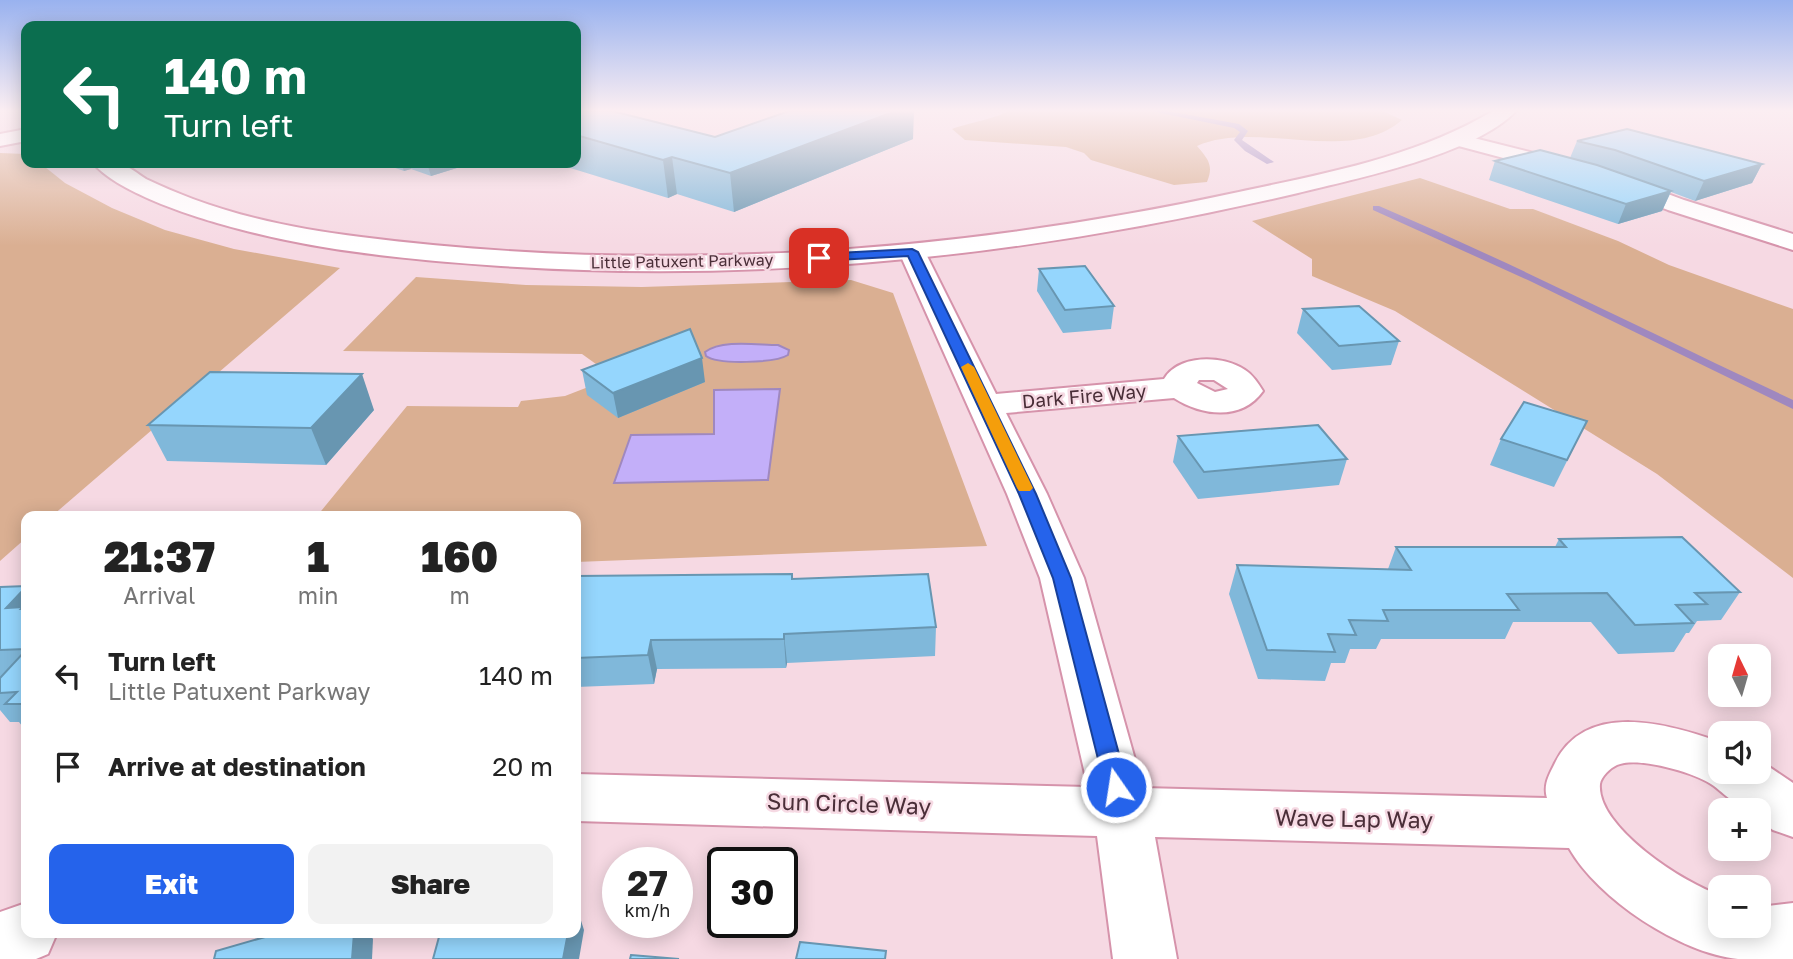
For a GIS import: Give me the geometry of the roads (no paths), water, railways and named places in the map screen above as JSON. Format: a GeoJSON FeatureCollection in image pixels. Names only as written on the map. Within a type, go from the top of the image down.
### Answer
{"type":"FeatureCollection","features":[{"type":"Feature","properties":{"kind":"street","name":"Little Patuxent Parkway"},"geometry":{"type":"LineString","coordinates":[[113,168],[146,187],[211,212],[322,239],[395,250],[505,259],[587,262],[796,259],[912,252],[1012,240],[1164,216],[1340,176],[1414,156]]}},
{"type":"Feature","properties":{"kind":"street"},"geometry":{"type":"LineString","coordinates":[[1519,156],[1598,176],[1793,242]]}},
{"type":"Feature","properties":{"kind":"street"},"geometry":{"type":"LineString","coordinates":[[1766,234],[1793,224]]}},
{"type":"Feature","properties":{"kind":"street"},"geometry":{"type":"LineString","coordinates":[[912,252],[1027,494],[1062,578],[1122,813],[1145,959]]}},
{"type":"Feature","properties":{"kind":"street","name":"Dark Fire Way"},"geometry":{"type":"LineString","coordinates":[[986,405],[1181,387]]}},
{"type":"Feature","properties":{"kind":"street"},"geometry":{"type":"LineString","coordinates":[[1708,759],[1656,743],[1618,743],[1591,752],[1575,772],[1573,794],[1585,824],[1616,863],[1662,898],[1708,919]]}},
{"type":"Feature","properties":{"kind":"street"},"geometry":{"type":"LineString","coordinates":[[1751,784],[1793,813]]}},
{"type":"Feature","properties":{"kind":"street","name":"Sun Circle Way"},"geometry":{"type":"LineString","coordinates":[[581,798],[1122,813]]}},
{"type":"Feature","properties":{"kind":"street","name":"Wave Lap Way"},"geometry":{"type":"LineString","coordinates":[[1122,813],[1585,824]]}},
{"type":"Feature","properties":{"kind":"street"},"geometry":{"type":"LineString","coordinates":[[1771,936],[1793,933]]}},
{"type":"Feature","properties":{"kind":"street"},"geometry":{"type":"LineString","coordinates":[[0,943],[21,935]]}},
{"type":"Feature","properties":{"kind":"waterway"},"geometry":{"type":"LineString","coordinates":[[1259,156],[1270,162]]}},
{"type":"Feature","properties":{"kind":"waterway"},"geometry":{"type":"LineString","coordinates":[[1376,208],[1534,279],[1793,405]]}}]}
